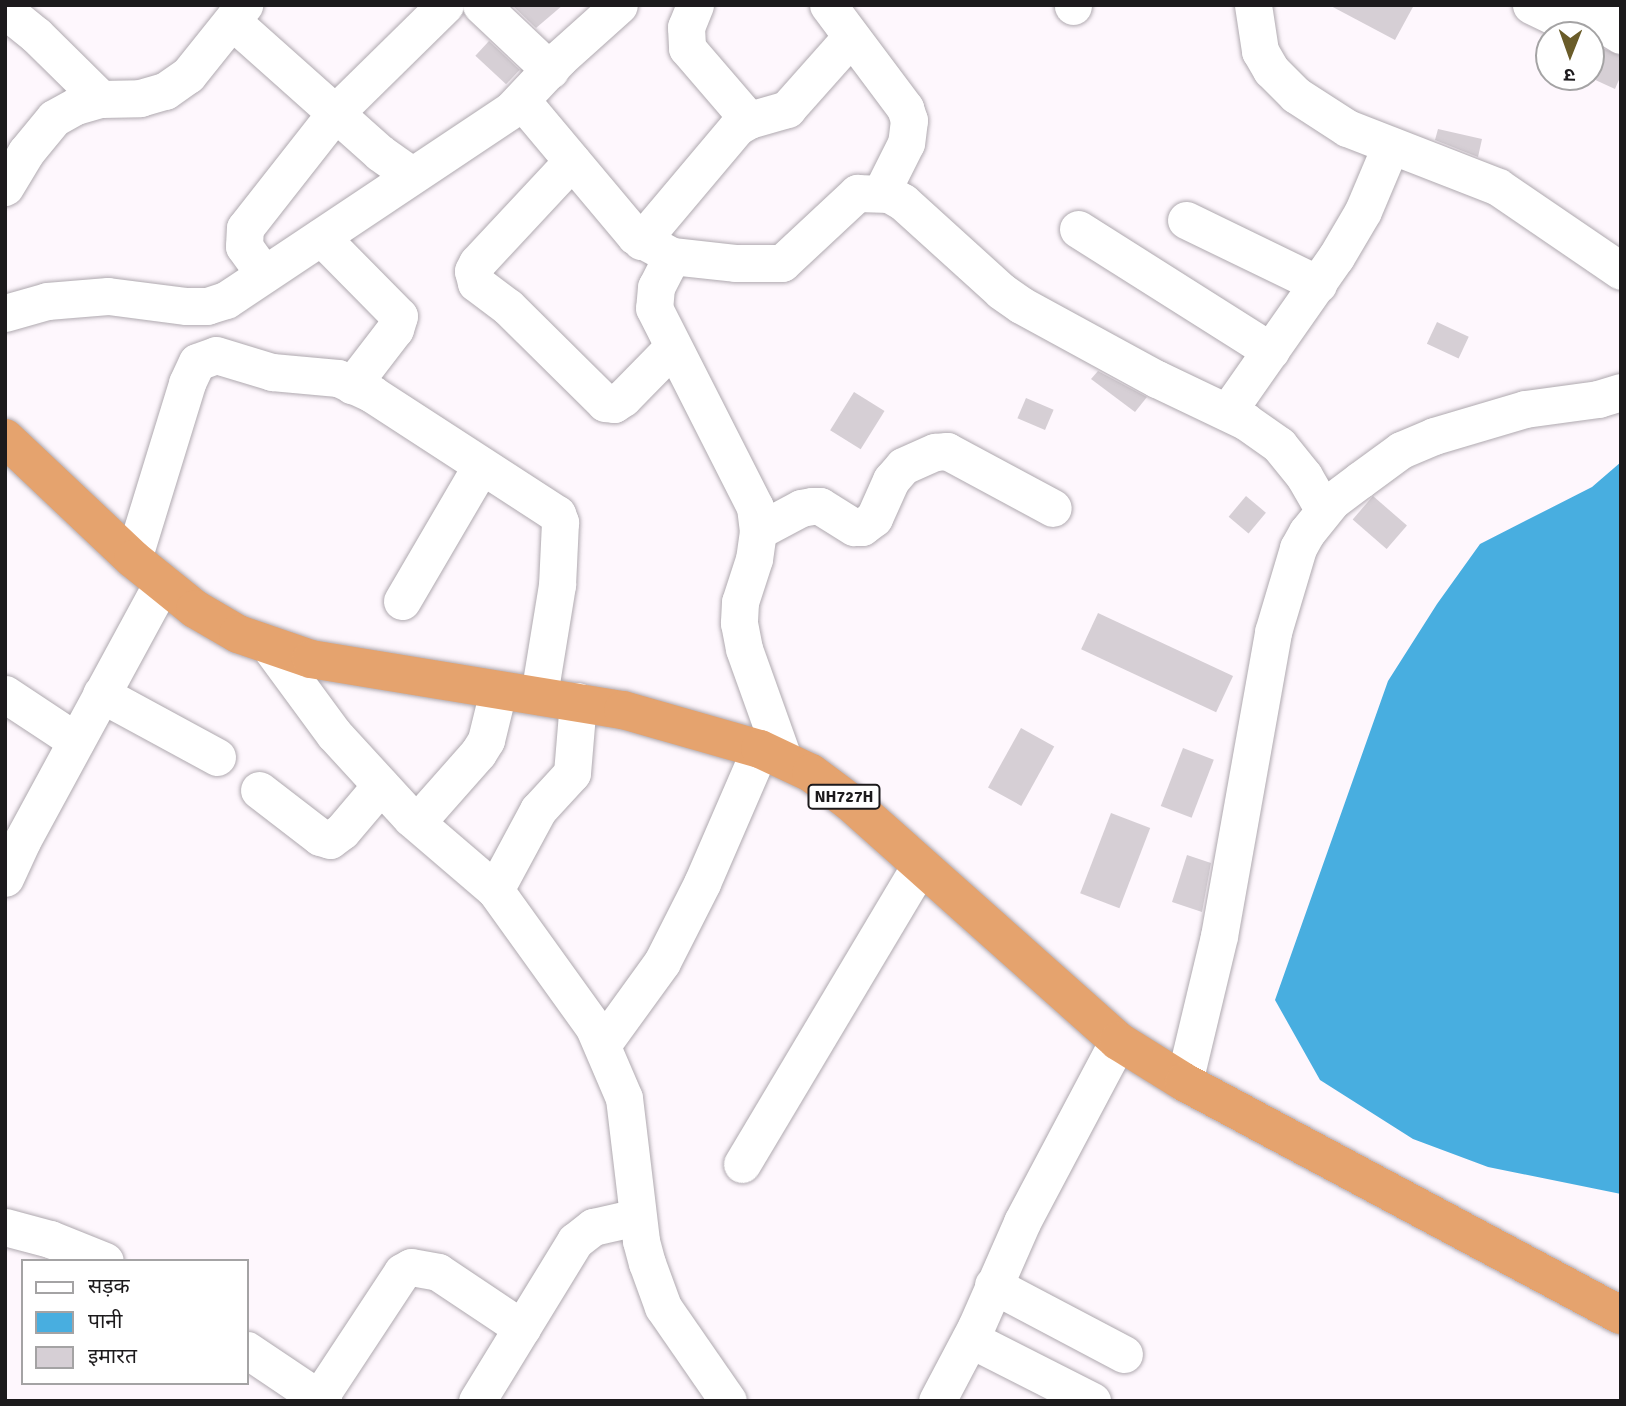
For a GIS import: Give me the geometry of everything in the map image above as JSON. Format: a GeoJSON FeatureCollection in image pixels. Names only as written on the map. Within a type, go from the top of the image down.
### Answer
{"type":"FeatureCollection","features":[{"type":"Feature","properties":{"kind":"highway","name":"NH727H"},"geometry":{"type":"LineString","coordinates":[[5,438],[148,571],[195,609],[238,634],[311,659],[623,710],[771,754],[811,773],[850,802],[1118,1041],[1184,1082],[1621,1315]]}},
{"type":"Feature","properties":{"kind":"street"},"geometry":{"type":"LineString","coordinates":[[264,274],[244,246],[245,228],[336,112],[445,5]]}},
{"type":"Feature","properties":{"kind":"street"},"geometry":{"type":"LineString","coordinates":[[481,5],[550,70]]}},
{"type":"Feature","properties":{"kind":"street"},"geometry":{"type":"LineString","coordinates":[[5,313],[47,301],[108,296],[187,306],[216,303],[321,237],[512,109],[619,5]]}},
{"type":"Feature","properties":{"kind":"street"},"geometry":{"type":"LineString","coordinates":[[695,5],[686,27],[688,48],[749,120]]}},
{"type":"Feature","properties":{"kind":"street"},"geometry":{"type":"LineString","coordinates":[[828,5],[905,108],[909,120],[906,143],[881,193]]}},
{"type":"Feature","properties":{"kind":"street"},"geometry":{"type":"LineString","coordinates":[[1254,5],[1260,51],[1270,70],[1296,95],[1347,128],[1498,187],[1621,271]]}},
{"type":"Feature","properties":{"kind":"street"},"geometry":{"type":"LineString","coordinates":[[1531,5],[1558,18],[1605,19]]}},
{"type":"Feature","properties":{"kind":"street"},"geometry":{"type":"LineString","coordinates":[[5,10],[36,35],[101,99]]}},
{"type":"Feature","properties":{"kind":"street"},"geometry":{"type":"LineString","coordinates":[[5,187],[26,152],[54,117],[76,106],[101,99],[140,99],[165,91],[188,75],[238,13],[336,112],[380,153],[411,176]]}},
{"type":"Feature","properties":{"kind":"street"},"geometry":{"type":"LineString","coordinates":[[602,1045],[662,962],[771,754],[738,623],[740,602],[754,559],[758,531],[755,508],[654,308],[656,248],[718,148],[737,127],[749,120],[787,108],[851,37]]}},
{"type":"Feature","properties":{"kind":"street"},"geometry":{"type":"LineString","coordinates":[[521,100],[572,161],[656,248],[735,263],[782,263],[857,194],[881,193],[903,202],[1001,291],[1021,305],[1157,379],[1228,411],[1279,445],[1304,477],[1324,510]]}},
{"type":"Feature","properties":{"kind":"street"},"geometry":{"type":"LineString","coordinates":[[1228,411],[1318,284],[1363,211],[1390,147]]}},
{"type":"Feature","properties":{"kind":"street"},"geometry":{"type":"LineString","coordinates":[[572,161],[477,263],[472,271],[476,283],[508,307],[605,403],[614,404],[623,398],[673,347]]}},
{"type":"Feature","properties":{"kind":"street"},"geometry":{"type":"LineString","coordinates":[[1185,220],[1318,284]]}},
{"type":"Feature","properties":{"kind":"street"},"geometry":{"type":"LineString","coordinates":[[1078,229],[1270,351]]}},
{"type":"Feature","properties":{"kind":"street"},"geometry":{"type":"LineString","coordinates":[[321,237],[399,316],[395,329],[352,385]]}},
{"type":"Feature","properties":{"kind":"street"},"geometry":{"type":"LineString","coordinates":[[205,357],[216,303]]}},
{"type":"Feature","properties":{"kind":"street"},"geometry":{"type":"LineString","coordinates":[[5,878],[101,694],[148,571],[187,383],[197,362],[205,357],[216,355],[272,372],[338,378],[372,394],[552,509],[560,522],[557,585],[539,695]]}},
{"type":"Feature","properties":{"kind":"street"},"geometry":{"type":"LineString","coordinates":[[1184,1082],[1219,936],[1273,632],[1298,548],[1324,510],[1401,450],[1434,436],[1525,409],[1598,399],[1621,392]]}},
{"type":"Feature","properties":{"kind":"street"},"geometry":{"type":"LineString","coordinates":[[758,531],[801,508],[812,506],[820,506],[854,527],[862,527],[874,518],[891,480],[903,466],[935,452],[947,451],[1053,508]]}},
{"type":"Feature","properties":{"kind":"street"},"geometry":{"type":"LineString","coordinates":[[401,601],[481,466]]}},
{"type":"Feature","properties":{"kind":"street"},"geometry":{"type":"LineString","coordinates":[[270,647],[334,734],[381,785],[417,822],[495,890],[552,966],[602,1045],[624,1098],[644,1252],[663,1307],[728,1401]]}},
{"type":"Feature","properties":{"kind":"street"},"geometry":{"type":"LineString","coordinates":[[417,822],[478,753],[486,740],[498,691]]}},
{"type":"Feature","properties":{"kind":"street"},"geometry":{"type":"LineString","coordinates":[[5,694],[76,741]]}},
{"type":"Feature","properties":{"kind":"street"},"geometry":{"type":"LineString","coordinates":[[101,694],[217,757]]}},
{"type":"Feature","properties":{"kind":"street"},"geometry":{"type":"LineString","coordinates":[[495,890],[538,810],[572,774],[578,701]]}},
{"type":"Feature","properties":{"kind":"street"},"geometry":{"type":"LineString","coordinates":[[259,790],[320,837],[330,840],[342,831],[381,785]]}},
{"type":"Feature","properties":{"kind":"street"},"geometry":{"type":"LineString","coordinates":[[742,1164],[920,864]]}},
{"type":"Feature","properties":{"kind":"street"},"geometry":{"type":"LineString","coordinates":[[937,1401],[970,1339],[1050,1168],[1118,1041]]}},
{"type":"Feature","properties":{"kind":"street"},"geometry":{"type":"LineString","coordinates":[[477,1401],[575,1241],[593,1227],[638,1217]]}},
{"type":"Feature","properties":{"kind":"street"},"geometry":{"type":"LineString","coordinates":[[5,1227],[50,1239],[100,1259]]}},
{"type":"Feature","properties":{"kind":"street"},"geometry":{"type":"LineString","coordinates":[[248,1351],[319,1400],[402,1272],[411,1267],[438,1272],[522,1328]]}},
{"type":"Feature","properties":{"kind":"street"},"geometry":{"type":"LineString","coordinates":[[993,1285],[1124,1354]]}},
{"type":"Feature","properties":{"kind":"street"},"geometry":{"type":"LineString","coordinates":[[970,1339],[1092,1401]]}},
{"type":"Feature","properties":{"kind":"water"},"geometry":{"type":"Polygon","coordinates":[[[1621,462],[1621,1194],[1488,1167],[1413,1139],[1320,1080],[1275,1000],[1388,681],[1437,604],[1480,544],[1592,487],[1621,462]]]}},
{"type":"Feature","properties":{"kind":"building"},"geometry":{"type":"Polygon","coordinates":[[[512,5],[563,5],[536,28],[512,5]]]}},
{"type":"Feature","properties":{"kind":"building"},"geometry":{"type":"Polygon","coordinates":[[[1329,5],[1414,5],[1395,40],[1329,5]]]}},
{"type":"Feature","properties":{"kind":"building"},"geometry":{"type":"Polygon","coordinates":[[[489,41],[520,70],[506,84],[475,56],[489,41]]]}},
{"type":"Feature","properties":{"kind":"building"},"geometry":{"type":"Polygon","coordinates":[[[1605,49],[1621,56],[1621,75],[1615,89],[1605,84],[1605,49]]]}},
{"type":"Feature","properties":{"kind":"building"},"geometry":{"type":"Polygon","coordinates":[[[1438,129],[1482,139],[1478,157],[1435,140],[1438,129]]]}},
{"type":"Feature","properties":{"kind":"building"},"geometry":{"type":"Polygon","coordinates":[[[1437,322],[1469,337],[1459,359],[1427,344],[1437,322]]]}},
{"type":"Feature","properties":{"kind":"building"},"geometry":{"type":"Polygon","coordinates":[[[1098,371],[1147,397],[1135,412],[1091,379],[1098,371]]]}},
{"type":"Feature","properties":{"kind":"building"},"geometry":{"type":"Polygon","coordinates":[[[854,392],[885,411],[861,449],[830,430],[854,392]]]}},
{"type":"Feature","properties":{"kind":"building"},"geometry":{"type":"Polygon","coordinates":[[[1026,398],[1054,410],[1045,430],[1017,418],[1026,398]]]}},
{"type":"Feature","properties":{"kind":"building"},"geometry":{"type":"Polygon","coordinates":[[[1246,496],[1266,513],[1249,533],[1229,517],[1246,496]]]}},
{"type":"Feature","properties":{"kind":"building"},"geometry":{"type":"Polygon","coordinates":[[[1373,496],[1407,526],[1387,549],[1353,519],[1373,496]]]}},
{"type":"Feature","properties":{"kind":"building"},"geometry":{"type":"Polygon","coordinates":[[[1098,613],[1233,676],[1216,712],[1081,649],[1098,613]]]}},
{"type":"Feature","properties":{"kind":"building"},"geometry":{"type":"Polygon","coordinates":[[[1021,728],[1054,746],[1021,806],[988,787],[1021,728]]]}},
{"type":"Feature","properties":{"kind":"building"},"geometry":{"type":"Polygon","coordinates":[[[1183,748],[1214,760],[1192,818],[1161,806],[1183,748]]]}},
{"type":"Feature","properties":{"kind":"building"},"geometry":{"type":"Polygon","coordinates":[[[1111,813],[1150,828],[1119,908],[1080,893],[1111,813]]]}},
{"type":"Feature","properties":{"kind":"building"},"geometry":{"type":"Polygon","coordinates":[[[1187,855],[1211,863],[1202,912],[1172,902],[1187,855]]]}}]}
